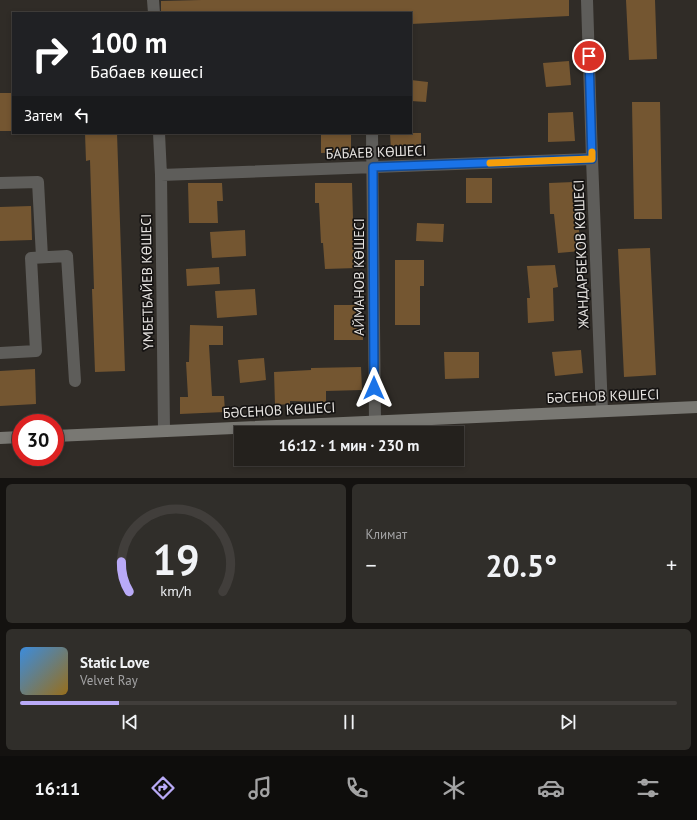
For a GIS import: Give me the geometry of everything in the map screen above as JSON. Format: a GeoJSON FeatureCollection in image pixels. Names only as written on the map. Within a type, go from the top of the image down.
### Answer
{"type":"FeatureCollection","features":[{"type":"Feature","properties":{"kind":"street"},"geometry":{"type":"LineString","coordinates":[[153,0],[154,12]]}},
{"type":"Feature","properties":{"kind":"street","name":"ЖАНДАРБЕКОВ КӨШЕСІ"},"geometry":{"type":"LineString","coordinates":[[587,0],[602,411]]}},
{"type":"Feature","properties":{"kind":"street","name":"ҮМБЕТБАЙЕВ КӨШЕСІ"},"geometry":{"type":"LineString","coordinates":[[159,134],[161,175],[164,430]]}},
{"type":"Feature","properties":{"kind":"street","name":"АЙМАНОВ КӨШЕСІ"},"geometry":{"type":"LineString","coordinates":[[372,134],[374,421]]}},
{"type":"Feature","properties":{"kind":"street","name":"БАБАЕВ КӨШЕСІ"},"geometry":{"type":"LineString","coordinates":[[161,175],[592,159]]}},
{"type":"Feature","properties":{"kind":"street"},"geometry":{"type":"LineString","coordinates":[[0,183],[38,182],[42,257]]}},
{"type":"Feature","properties":{"kind":"street"},"geometry":{"type":"LineString","coordinates":[[0,354],[36,351],[31,258],[68,256],[75,381]]}},
{"type":"Feature","properties":{"kind":"street","name":"БӘСЕНОВ КӨШЕСІ"},"geometry":{"type":"LineString","coordinates":[[64,436],[697,407]]}},
{"type":"Feature","properties":{"kind":"street"},"geometry":{"type":"LineString","coordinates":[[0,438],[12,437]]}},
{"type":"Feature","properties":{"kind":"building"},"geometry":{"type":"Polygon","coordinates":[[[569,0],[569,16],[412,24],[412,12],[161,12],[161,1],[569,0]]]}},
{"type":"Feature","properties":{"kind":"building"},"geometry":{"type":"Polygon","coordinates":[[[626,0],[655,0],[657,59],[629,60],[626,0]]]}},
{"type":"Feature","properties":{"kind":"building"},"geometry":{"type":"Polygon","coordinates":[[[569,61],[571,85],[546,87],[543,63],[569,61]]]}},
{"type":"Feature","properties":{"kind":"building"},"geometry":{"type":"Polygon","coordinates":[[[412,80],[428,82],[426,102],[412,101],[412,80]]]}},
{"type":"Feature","properties":{"kind":"building"},"geometry":{"type":"Polygon","coordinates":[[[0,93],[12,93],[12,131],[0,131],[0,93]]]}},
{"type":"Feature","properties":{"kind":"building"},"geometry":{"type":"Polygon","coordinates":[[[632,102],[660,102],[662,219],[634,219],[632,102]]]}},
{"type":"Feature","properties":{"kind":"building"},"geometry":{"type":"Polygon","coordinates":[[[573,112],[575,141],[548,142],[548,113],[573,112]]]}},
{"type":"Feature","properties":{"kind":"building"},"geometry":{"type":"Polygon","coordinates":[[[421,133],[421,149],[391,150],[390,134],[421,133]]]}},
{"type":"Feature","properties":{"kind":"building"},"geometry":{"type":"Polygon","coordinates":[[[85,134],[117,134],[125,371],[95,372],[90,160],[86,161],[85,134]]]}},
{"type":"Feature","properties":{"kind":"building"},"geometry":{"type":"Polygon","coordinates":[[[321,134],[351,134],[351,152],[321,153],[321,134]]]}},
{"type":"Feature","properties":{"kind":"building"},"geometry":{"type":"Polygon","coordinates":[[[466,178],[492,178],[492,203],[466,203],[466,178]]]}},
{"type":"Feature","properties":{"kind":"building"},"geometry":{"type":"Polygon","coordinates":[[[574,182],[581,251],[558,253],[554,214],[550,214],[549,183],[574,182]]]}},
{"type":"Feature","properties":{"kind":"building"},"geometry":{"type":"Polygon","coordinates":[[[188,183],[222,183],[223,201],[217,201],[218,223],[189,223],[188,183]]]}},
{"type":"Feature","properties":{"kind":"building"},"geometry":{"type":"Polygon","coordinates":[[[315,183],[352,183],[353,219],[356,219],[357,268],[325,269],[323,243],[321,243],[319,203],[315,203],[315,183]]]}},
{"type":"Feature","properties":{"kind":"building"},"geometry":{"type":"Polygon","coordinates":[[[31,206],[32,240],[0,241],[0,207],[31,206]]]}},
{"type":"Feature","properties":{"kind":"building"},"geometry":{"type":"Polygon","coordinates":[[[417,223],[444,224],[443,242],[416,241],[417,223]]]}},
{"type":"Feature","properties":{"kind":"building"},"geometry":{"type":"Polygon","coordinates":[[[245,230],[246,256],[212,258],[210,232],[245,230]]]}},
{"type":"Feature","properties":{"kind":"building"},"geometry":{"type":"Polygon","coordinates":[[[650,248],[656,375],[624,377],[618,249],[650,248]]]}},
{"type":"Feature","properties":{"kind":"building"},"geometry":{"type":"Polygon","coordinates":[[[395,260],[424,260],[424,286],[420,286],[420,325],[395,325],[395,260]]]}},
{"type":"Feature","properties":{"kind":"building"},"geometry":{"type":"Polygon","coordinates":[[[555,265],[558,287],[553,288],[554,321],[528,323],[527,298],[530,298],[527,266],[555,265]]]}},
{"type":"Feature","properties":{"kind":"building"},"geometry":{"type":"Polygon","coordinates":[[[219,267],[220,284],[187,286],[186,269],[219,267]]]}},
{"type":"Feature","properties":{"kind":"building"},"geometry":{"type":"Polygon","coordinates":[[[255,289],[257,315],[217,318],[215,291],[255,289]]]}},
{"type":"Feature","properties":{"kind":"building"},"geometry":{"type":"Polygon","coordinates":[[[334,305],[362,305],[363,340],[334,340],[334,305]]]}},
{"type":"Feature","properties":{"kind":"building"},"geometry":{"type":"Polygon","coordinates":[[[190,325],[223,326],[223,345],[209,345],[212,396],[224,396],[225,412],[180,414],[180,397],[188,397],[186,362],[189,362],[190,325]]]}},
{"type":"Feature","properties":{"kind":"building"},"geometry":{"type":"Polygon","coordinates":[[[581,350],[583,373],[555,376],[552,352],[581,350]]]}},
{"type":"Feature","properties":{"kind":"building"},"geometry":{"type":"Polygon","coordinates":[[[444,352],[479,352],[479,378],[445,379],[444,352]]]}},
{"type":"Feature","properties":{"kind":"building"},"geometry":{"type":"Polygon","coordinates":[[[264,358],[266,380],[240,383],[238,360],[264,358]]]}},
{"type":"Feature","properties":{"kind":"building"},"geometry":{"type":"Polygon","coordinates":[[[361,367],[362,390],[326,391],[326,402],[290,401],[290,404],[275,405],[274,372],[311,370],[311,368],[361,367]]]}},
{"type":"Feature","properties":{"kind":"building"},"geometry":{"type":"Polygon","coordinates":[[[35,369],[36,404],[0,406],[0,371],[35,369]]]}},
{"type":"Feature","properties":{"kind":"slow traffic"},"geometry":{"type":"LineString","coordinates":[[490,163],[592,159],[592,152]]}},
{"type":"Feature","properties":{"kind":"route"},"geometry":{"type":"LineString","coordinates":[[374,388],[373,167],[592,159],[589,56]]}}]}
